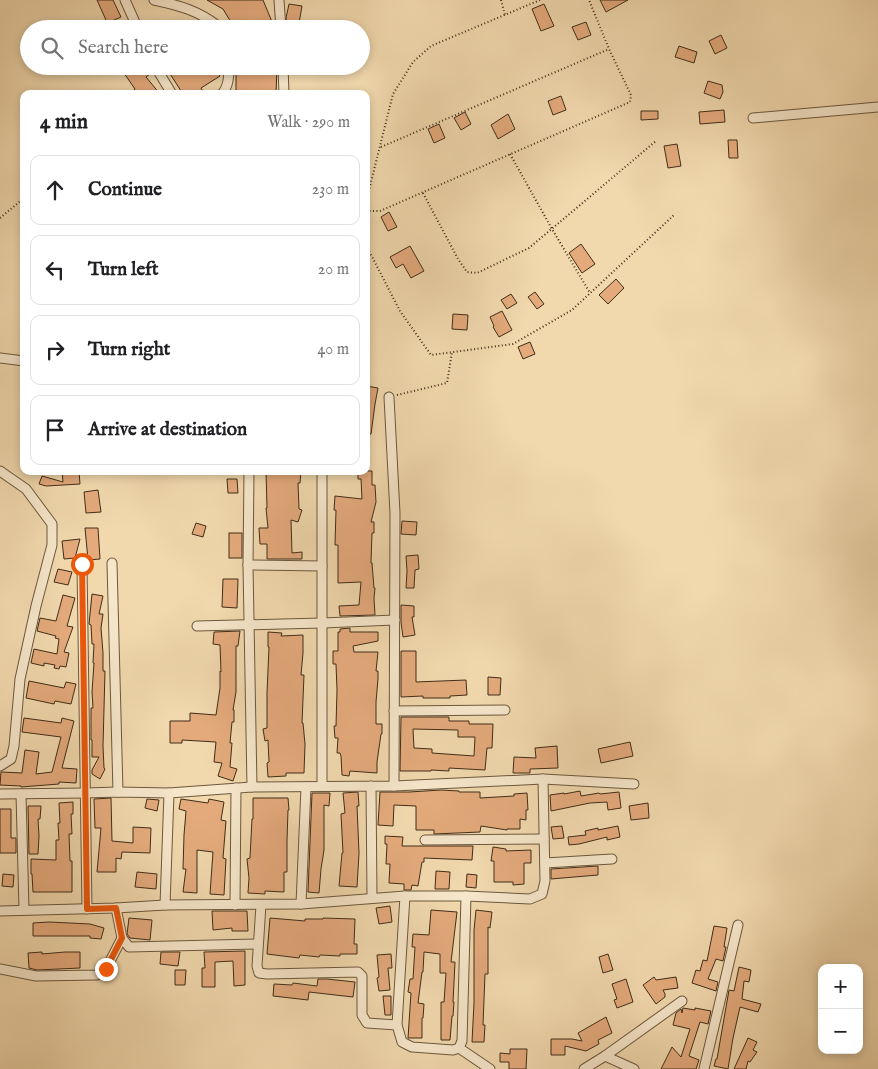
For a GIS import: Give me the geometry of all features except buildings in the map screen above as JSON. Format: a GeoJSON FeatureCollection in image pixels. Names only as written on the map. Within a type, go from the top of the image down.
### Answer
{"type":"FeatureCollection","features":[{"type":"Feature","properties":{"kind":"street"},"geometry":{"type":"LineString","coordinates":[[125,0],[134,20]]}},
{"type":"Feature","properties":{"kind":"street"},"geometry":{"type":"LineString","coordinates":[[154,0],[178,5],[211,20]]}},
{"type":"Feature","properties":{"kind":"street"},"geometry":{"type":"LineString","coordinates":[[278,0],[279,20]]}},
{"type":"Feature","properties":{"kind":"street"},"geometry":{"type":"LineString","coordinates":[[160,75],[170,90]]}},
{"type":"Feature","properties":{"kind":"street"},"geometry":{"type":"LineString","coordinates":[[225,90],[228,75]]}},
{"type":"Feature","properties":{"kind":"street"},"geometry":{"type":"LineString","coordinates":[[283,75],[284,90]]}},
{"type":"Feature","properties":{"kind":"street"},"geometry":{"type":"LineString","coordinates":[[753,118],[878,107]]}},
{"type":"Feature","properties":{"kind":"street"},"geometry":{"type":"LineString","coordinates":[[0,358],[20,360]]}},
{"type":"Feature","properties":{"kind":"street"},"geometry":{"type":"LineString","coordinates":[[389,397],[395,513],[394,786]]}},
{"type":"Feature","properties":{"kind":"street"},"geometry":{"type":"LineString","coordinates":[[0,471],[26,489],[52,524],[52,545],[20,679],[14,746],[11,759],[0,766]]}},
{"type":"Feature","properties":{"kind":"street"},"geometry":{"type":"LineString","coordinates":[[249,475],[248,565],[252,787]]}},
{"type":"Feature","properties":{"kind":"street"},"geometry":{"type":"LineString","coordinates":[[322,475],[322,786]]}},
{"type":"Feature","properties":{"kind":"street"},"geometry":{"type":"LineString","coordinates":[[112,563],[118,792]]}},
{"type":"Feature","properties":{"kind":"street"},"geometry":{"type":"LineString","coordinates":[[82,564],[87,909]]}},
{"type":"Feature","properties":{"kind":"street"},"geometry":{"type":"LineString","coordinates":[[248,565],[322,566]]}},
{"type":"Feature","properties":{"kind":"street"},"geometry":{"type":"LineString","coordinates":[[197,626],[395,620]]}},
{"type":"Feature","properties":{"kind":"street"},"geometry":{"type":"LineString","coordinates":[[394,711],[505,710]]}},
{"type":"Feature","properties":{"kind":"street"},"geometry":{"type":"LineString","coordinates":[[0,910],[87,909],[165,905],[301,904],[405,896],[530,899],[542,894],[545,881],[543,779]]}},
{"type":"Feature","properties":{"kind":"street"},"geometry":{"type":"LineString","coordinates":[[0,794],[169,793],[252,787],[394,786],[543,779],[634,784]]}},
{"type":"Feature","properties":{"kind":"street"},"geometry":{"type":"LineString","coordinates":[[301,904],[306,786]]}},
{"type":"Feature","properties":{"kind":"street"},"geometry":{"type":"LineString","coordinates":[[371,786],[372,898]]}},
{"type":"Feature","properties":{"kind":"street"},"geometry":{"type":"LineString","coordinates":[[235,905],[236,788]]}},
{"type":"Feature","properties":{"kind":"street"},"geometry":{"type":"LineString","coordinates":[[165,905],[169,793]]}},
{"type":"Feature","properties":{"kind":"street"},"geometry":{"type":"LineString","coordinates":[[21,794],[24,910]]}},
{"type":"Feature","properties":{"kind":"street"},"geometry":{"type":"LineString","coordinates":[[425,840],[544,839]]}},
{"type":"Feature","properties":{"kind":"street"},"geometry":{"type":"LineString","coordinates":[[545,863],[612,859]]}},
{"type":"Feature","properties":{"kind":"street"},"geometry":{"type":"LineString","coordinates":[[405,896],[397,1025],[402,1042],[412,1047],[453,1050],[460,1048]]}},
{"type":"Feature","properties":{"kind":"street"},"geometry":{"type":"LineString","coordinates":[[460,1048],[462,1041],[466,896]]}},
{"type":"Feature","properties":{"kind":"street"},"geometry":{"type":"LineString","coordinates":[[261,905],[257,966],[259,973],[358,972],[362,976],[362,1015],[367,1023],[397,1025]]}},
{"type":"Feature","properties":{"kind":"street"},"geometry":{"type":"LineString","coordinates":[[116,908],[122,938],[129,947],[258,944]]}},
{"type":"Feature","properties":{"kind":"street"},"geometry":{"type":"LineString","coordinates":[[704,1069],[738,925]]}},
{"type":"Feature","properties":{"kind":"street"},"geometry":{"type":"LineString","coordinates":[[0,969],[36,976],[97,975],[106,969],[122,938]]}},
{"type":"Feature","properties":{"kind":"street"},"geometry":{"type":"LineString","coordinates":[[584,1069],[682,1001]]}},
{"type":"Feature","properties":{"kind":"street"},"geometry":{"type":"LineString","coordinates":[[460,1048],[490,1069]]}},
{"type":"Feature","properties":{"kind":"street"},"geometry":{"type":"LineString","coordinates":[[604,1056],[634,1069]]}},
{"type":"Feature","properties":{"kind":"path"},"geometry":{"type":"LineString","coordinates":[[501,0],[505,15]]}},
{"type":"Feature","properties":{"kind":"path"},"geometry":{"type":"LineString","coordinates":[[370,186],[393,94],[413,62],[430,46],[540,0]]}},
{"type":"Feature","properties":{"kind":"path"},"geometry":{"type":"LineString","coordinates":[[370,211],[380,211],[423,193],[630,102],[631,95],[609,49],[589,0]]}},
{"type":"Feature","properties":{"kind":"path"},"geometry":{"type":"LineString","coordinates":[[380,147],[609,49]]}},
{"type":"Feature","properties":{"kind":"path"},"geometry":{"type":"LineString","coordinates":[[423,193],[458,260],[467,272],[477,272],[529,248],[656,141]]}},
{"type":"Feature","properties":{"kind":"path"},"geometry":{"type":"LineString","coordinates":[[510,154],[590,293]]}},
{"type":"Feature","properties":{"kind":"path"},"geometry":{"type":"LineString","coordinates":[[0,218],[20,201]]}},
{"type":"Feature","properties":{"kind":"path"},"geometry":{"type":"LineString","coordinates":[[370,253],[400,311],[432,355],[513,344],[572,310],[674,215]]}},
{"type":"Feature","properties":{"kind":"path"},"geometry":{"type":"LineString","coordinates":[[389,397],[448,383],[452,352]]}},
{"type":"Feature","properties":{"kind":"route"},"geometry":{"type":"LineString","coordinates":[[82,564],[87,909],[116,908],[122,938],[106,969]]}}]}
